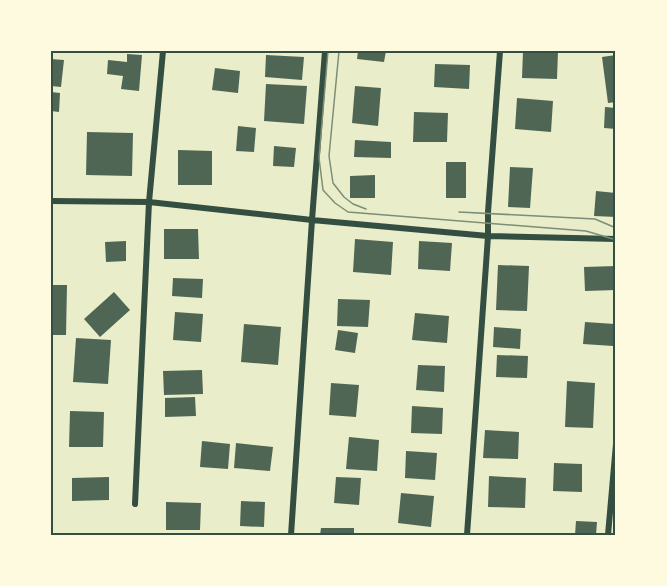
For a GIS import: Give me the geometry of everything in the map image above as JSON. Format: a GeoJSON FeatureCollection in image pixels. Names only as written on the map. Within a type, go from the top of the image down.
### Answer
{"type":"FeatureCollection","features":[{"type":"Feature","properties":{"kind":"street"},"geometry":{"type":"LineString","coordinates":[[135,504],[149,202],[163,51]]}},
{"type":"Feature","properties":{"kind":"street"},"geometry":{"type":"LineString","coordinates":[[291,535],[325,51]]}},
{"type":"Feature","properties":{"kind":"street"},"geometry":{"type":"LineString","coordinates":[[467,535],[500,51]]}},
{"type":"Feature","properties":{"kind":"street"},"geometry":{"type":"LineString","coordinates":[[51,201],[149,202],[488,236],[616,239]]}},
{"type":"Feature","properties":{"kind":"street"},"geometry":{"type":"LineString","coordinates":[[608,535],[616,444]]}},
{"type":"Feature","properties":{"kind":"building"},"geometry":{"type":"Polygon","coordinates":[[[358,51],[386,51],[384,62],[357,59],[358,51]]]}},
{"type":"Feature","properties":{"kind":"building"},"geometry":{"type":"Polygon","coordinates":[[[523,51],[558,51],[557,79],[522,78],[523,51]]]}},
{"type":"Feature","properties":{"kind":"building"},"geometry":{"type":"Polygon","coordinates":[[[127,54],[142,55],[139,91],[121,89],[123,76],[107,74],[108,60],[127,62],[127,54]]]}},
{"type":"Feature","properties":{"kind":"building"},"geometry":{"type":"Polygon","coordinates":[[[266,55],[304,57],[302,80],[265,77],[266,55]]]}},
{"type":"Feature","properties":{"kind":"building"},"geometry":{"type":"Polygon","coordinates":[[[616,55],[616,102],[608,103],[602,57],[616,55]]]}},
{"type":"Feature","properties":{"kind":"building"},"geometry":{"type":"Polygon","coordinates":[[[51,59],[64,60],[61,87],[51,86],[51,59]]]}},
{"type":"Feature","properties":{"kind":"building"},"geometry":{"type":"Polygon","coordinates":[[[435,64],[470,65],[469,89],[434,87],[435,64]]]}},
{"type":"Feature","properties":{"kind":"building"},"geometry":{"type":"Polygon","coordinates":[[[215,68],[240,71],[238,93],[212,90],[215,68]]]}},
{"type":"Feature","properties":{"kind":"building"},"geometry":{"type":"Polygon","coordinates":[[[266,84],[307,86],[304,124],[264,121],[266,84]]]}},
{"type":"Feature","properties":{"kind":"building"},"geometry":{"type":"Polygon","coordinates":[[[355,86],[381,88],[378,126],[352,123],[355,86]]]}},
{"type":"Feature","properties":{"kind":"building"},"geometry":{"type":"Polygon","coordinates":[[[51,92],[60,93],[59,112],[51,111],[51,92]]]}},
{"type":"Feature","properties":{"kind":"building"},"geometry":{"type":"Polygon","coordinates":[[[517,98],[553,101],[551,132],[515,129],[517,98]]]}},
{"type":"Feature","properties":{"kind":"building"},"geometry":{"type":"Polygon","coordinates":[[[605,107],[616,108],[616,129],[604,128],[605,107]]]}},
{"type":"Feature","properties":{"kind":"building"},"geometry":{"type":"Polygon","coordinates":[[[414,112],[448,113],[447,142],[413,142],[414,112]]]}},
{"type":"Feature","properties":{"kind":"building"},"geometry":{"type":"Polygon","coordinates":[[[238,126],[256,128],[254,152],[236,151],[238,126]]]}},
{"type":"Feature","properties":{"kind":"building"},"geometry":{"type":"Polygon","coordinates":[[[87,132],[133,133],[132,176],[86,175],[87,132]]]}},
{"type":"Feature","properties":{"kind":"building"},"geometry":{"type":"Polygon","coordinates":[[[355,140],[391,142],[391,158],[354,157],[355,140]]]}},
{"type":"Feature","properties":{"kind":"building"},"geometry":{"type":"Polygon","coordinates":[[[274,146],[296,148],[294,167],[273,166],[274,146]]]}},
{"type":"Feature","properties":{"kind":"building"},"geometry":{"type":"Polygon","coordinates":[[[178,150],[212,151],[212,185],[178,185],[178,150]]]}},
{"type":"Feature","properties":{"kind":"building"},"geometry":{"type":"Polygon","coordinates":[[[446,162],[466,162],[466,198],[446,198],[446,162]]]}},
{"type":"Feature","properties":{"kind":"building"},"geometry":{"type":"Polygon","coordinates":[[[510,167],[533,168],[530,208],[508,207],[510,167]]]}},
{"type":"Feature","properties":{"kind":"building"},"geometry":{"type":"Polygon","coordinates":[[[375,175],[375,198],[350,198],[350,176],[375,175]]]}},
{"type":"Feature","properties":{"kind":"building"},"geometry":{"type":"Polygon","coordinates":[[[596,191],[616,193],[616,217],[594,216],[596,191]]]}},
{"type":"Feature","properties":{"kind":"building"},"geometry":{"type":"Polygon","coordinates":[[[164,229],[198,229],[199,259],[164,259],[164,229]]]}},
{"type":"Feature","properties":{"kind":"building"},"geometry":{"type":"Polygon","coordinates":[[[355,239],[393,242],[391,275],[353,272],[355,239]]]}},
{"type":"Feature","properties":{"kind":"building"},"geometry":{"type":"Polygon","coordinates":[[[126,241],[126,261],[106,262],[105,242],[126,241]]]}},
{"type":"Feature","properties":{"kind":"building"},"geometry":{"type":"Polygon","coordinates":[[[419,241],[452,243],[450,271],[418,269],[419,241]]]}},
{"type":"Feature","properties":{"kind":"building"},"geometry":{"type":"Polygon","coordinates":[[[498,265],[529,266],[527,311],[496,310],[498,265]]]}},
{"type":"Feature","properties":{"kind":"building"},"geometry":{"type":"Polygon","coordinates":[[[616,266],[616,290],[585,291],[584,267],[616,266]]]}},
{"type":"Feature","properties":{"kind":"building"},"geometry":{"type":"Polygon","coordinates":[[[173,278],[203,279],[202,298],[172,296],[173,278]]]}},
{"type":"Feature","properties":{"kind":"building"},"geometry":{"type":"Polygon","coordinates":[[[51,285],[67,285],[66,335],[51,335],[51,285]]]}},
{"type":"Feature","properties":{"kind":"building"},"geometry":{"type":"Polygon","coordinates":[[[114,292],[130,310],[100,337],[84,319],[114,292]]]}},
{"type":"Feature","properties":{"kind":"building"},"geometry":{"type":"Polygon","coordinates":[[[338,299],[370,300],[368,327],[337,326],[338,299]]]}},
{"type":"Feature","properties":{"kind":"building"},"geometry":{"type":"Polygon","coordinates":[[[175,312],[203,314],[201,342],[173,340],[175,312]]]}},
{"type":"Feature","properties":{"kind":"building"},"geometry":{"type":"Polygon","coordinates":[[[415,313],[449,316],[447,343],[412,340],[415,313]]]}},
{"type":"Feature","properties":{"kind":"building"},"geometry":{"type":"Polygon","coordinates":[[[585,322],[615,324],[613,346],[583,344],[585,322]]]}},
{"type":"Feature","properties":{"kind":"building"},"geometry":{"type":"Polygon","coordinates":[[[244,324],[281,327],[278,365],[241,362],[244,324]]]}},
{"type":"Feature","properties":{"kind":"building"},"geometry":{"type":"Polygon","coordinates":[[[494,327],[521,329],[520,349],[493,347],[494,327]]]}},
{"type":"Feature","properties":{"kind":"building"},"geometry":{"type":"Polygon","coordinates":[[[338,330],[358,333],[355,353],[335,350],[338,330]]]}},
{"type":"Feature","properties":{"kind":"building"},"geometry":{"type":"Polygon","coordinates":[[[76,338],[111,340],[108,384],[73,382],[76,338]]]}},
{"type":"Feature","properties":{"kind":"building"},"geometry":{"type":"Polygon","coordinates":[[[497,355],[528,356],[527,378],[496,377],[497,355]]]}},
{"type":"Feature","properties":{"kind":"building"},"geometry":{"type":"Polygon","coordinates":[[[418,365],[445,366],[444,392],[416,390],[418,365]]]}},
{"type":"Feature","properties":{"kind":"building"},"geometry":{"type":"Polygon","coordinates":[[[202,370],[203,394],[164,395],[163,371],[202,370]]]}},
{"type":"Feature","properties":{"kind":"building"},"geometry":{"type":"Polygon","coordinates":[[[567,381],[595,383],[593,428],[565,427],[567,381]]]}},
{"type":"Feature","properties":{"kind":"building"},"geometry":{"type":"Polygon","coordinates":[[[331,383],[359,385],[356,417],[329,415],[331,383]]]}},
{"type":"Feature","properties":{"kind":"building"},"geometry":{"type":"Polygon","coordinates":[[[195,397],[196,416],[165,417],[165,398],[195,397]]]}},
{"type":"Feature","properties":{"kind":"building"},"geometry":{"type":"Polygon","coordinates":[[[412,406],[443,408],[442,434],[411,433],[412,406]]]}},
{"type":"Feature","properties":{"kind":"building"},"geometry":{"type":"Polygon","coordinates":[[[70,411],[104,412],[103,447],[69,447],[70,411]]]}},
{"type":"Feature","properties":{"kind":"building"},"geometry":{"type":"Polygon","coordinates":[[[485,430],[519,432],[518,459],[483,458],[485,430]]]}},
{"type":"Feature","properties":{"kind":"building"},"geometry":{"type":"Polygon","coordinates":[[[349,437],[379,440],[377,471],[346,469],[349,437]]]}},
{"type":"Feature","properties":{"kind":"building"},"geometry":{"type":"Polygon","coordinates":[[[202,441],[230,444],[228,469],[200,467],[202,441]]]}},
{"type":"Feature","properties":{"kind":"building"},"geometry":{"type":"Polygon","coordinates":[[[236,443],[273,447],[270,471],[234,468],[236,443]]]}},
{"type":"Feature","properties":{"kind":"building"},"geometry":{"type":"Polygon","coordinates":[[[406,451],[437,453],[435,480],[405,478],[406,451]]]}},
{"type":"Feature","properties":{"kind":"building"},"geometry":{"type":"Polygon","coordinates":[[[554,463],[582,464],[582,492],[553,491],[554,463]]]}},
{"type":"Feature","properties":{"kind":"building"},"geometry":{"type":"Polygon","coordinates":[[[489,476],[526,478],[525,508],[488,507],[489,476]]]}},
{"type":"Feature","properties":{"kind":"building"},"geometry":{"type":"Polygon","coordinates":[[[109,477],[109,500],[72,501],[72,478],[109,477]]]}},
{"type":"Feature","properties":{"kind":"building"},"geometry":{"type":"Polygon","coordinates":[[[336,477],[361,478],[359,505],[334,503],[336,477]]]}},
{"type":"Feature","properties":{"kind":"building"},"geometry":{"type":"Polygon","coordinates":[[[401,493],[434,496],[431,527],[398,523],[401,493]]]}},
{"type":"Feature","properties":{"kind":"building"},"geometry":{"type":"Polygon","coordinates":[[[241,501],[265,502],[264,527],[240,526],[241,501]]]}},
{"type":"Feature","properties":{"kind":"building"},"geometry":{"type":"Polygon","coordinates":[[[166,502],[201,503],[200,530],[166,530],[166,502]]]}},
{"type":"Feature","properties":{"kind":"building"},"geometry":{"type":"Polygon","coordinates":[[[576,521],[597,522],[596,535],[575,535],[576,521]]]}},
{"type":"Feature","properties":{"kind":"building"},"geometry":{"type":"Polygon","coordinates":[[[321,528],[354,528],[354,535],[320,535],[321,528]]]}},
{"type":"Feature","properties":{"kind":"tram line"},"geometry":{"type":"LineString","coordinates":[[328,51],[319,158],[323,190],[335,203],[348,212],[586,231],[613,239],[616,243]]}},
{"type":"Feature","properties":{"kind":"tram line"},"geometry":{"type":"LineString","coordinates":[[339,51],[329,156],[333,183],[344,197],[353,204],[366,209]]}},
{"type":"Feature","properties":{"kind":"tram line"},"geometry":{"type":"LineString","coordinates":[[459,212],[595,219],[616,228]]}}]}
